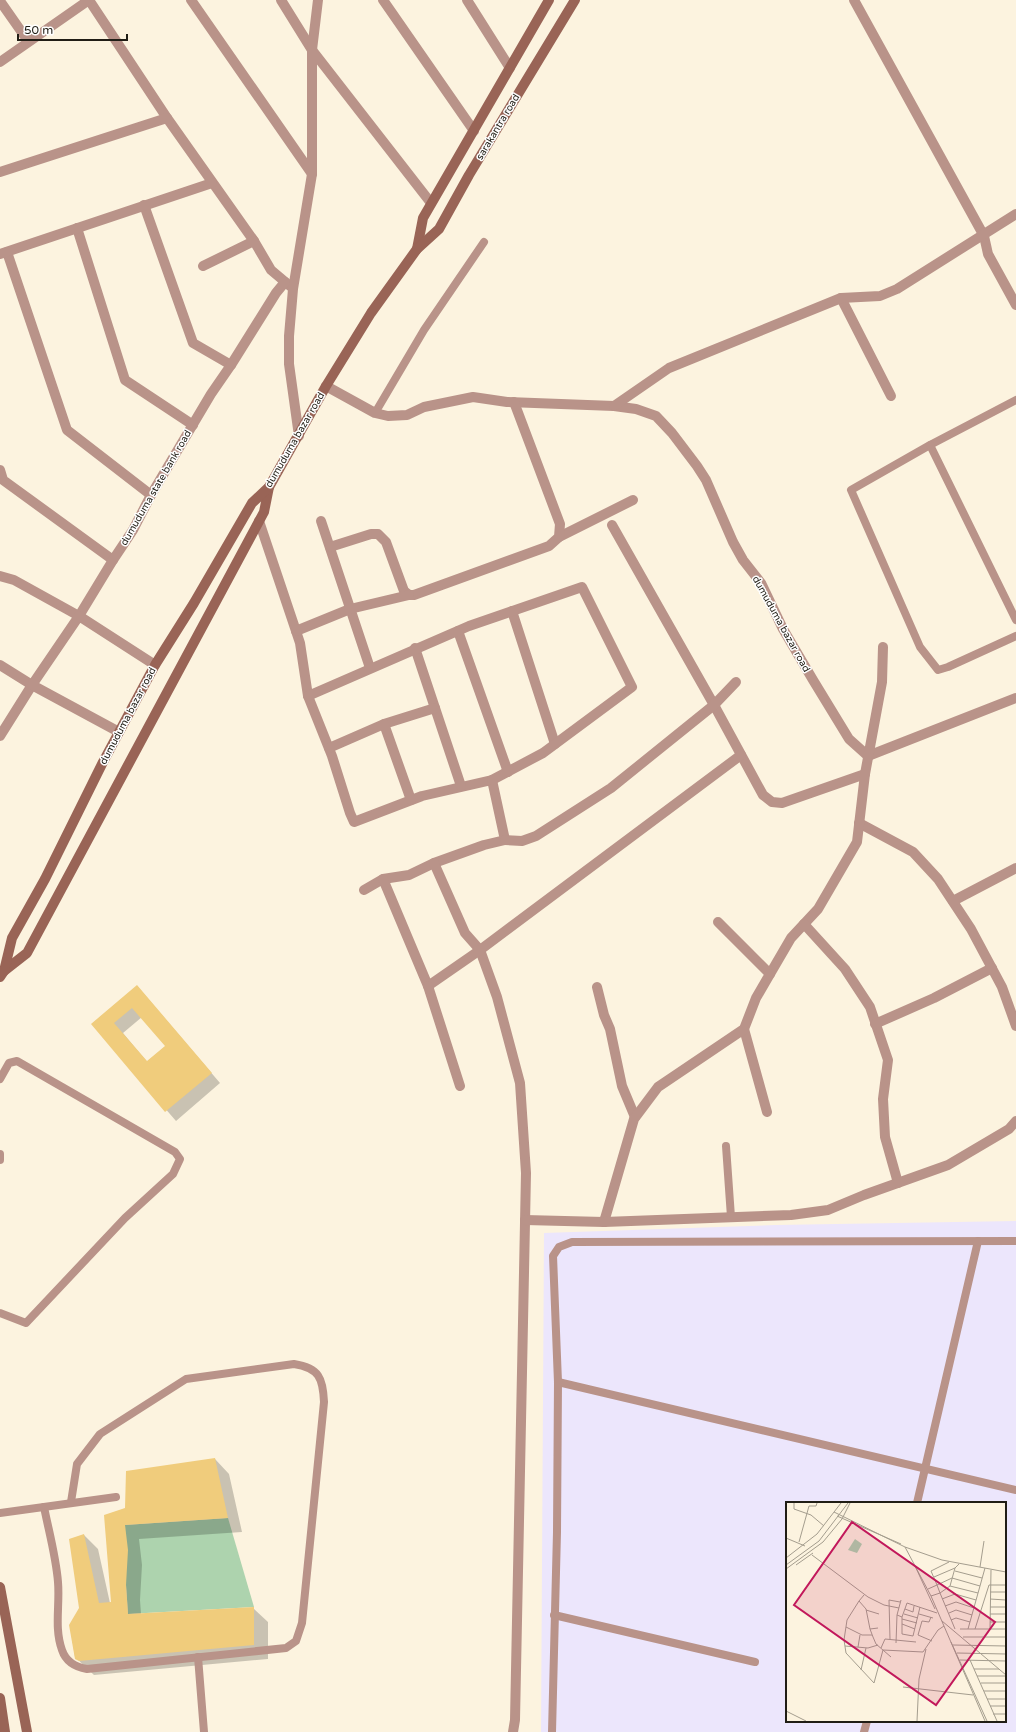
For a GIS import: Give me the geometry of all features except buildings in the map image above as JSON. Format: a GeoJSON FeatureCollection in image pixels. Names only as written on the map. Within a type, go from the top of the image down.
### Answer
{"type":"FeatureCollection","features":[{"type":"Feature","properties":{"kind":"street"},"geometry":{"type":"LineString","coordinates":[[0,62],[28,41],[89,0],[167,118],[254,241],[270,270],[293,289]]}},
{"type":"Feature","properties":{"kind":"street"},"geometry":{"type":"LineString","coordinates":[[191,0],[312,174]]}},
{"type":"Feature","properties":{"kind":"street"},"geometry":{"type":"LineString","coordinates":[[281,0],[312,50],[432,203]]}},
{"type":"Feature","properties":{"kind":"street"},"geometry":{"type":"LineString","coordinates":[[299,436],[289,364],[290,336],[293,289],[312,174],[312,50],[318,0]]}},
{"type":"Feature","properties":{"kind":"street"},"geometry":{"type":"LineString","coordinates":[[383,0],[474,131]]}},
{"type":"Feature","properties":{"kind":"street"},"geometry":{"type":"LineString","coordinates":[[467,0],[510,68]]}},
{"type":"Feature","properties":{"kind":"street","name":"sarakantra road"},"geometry":{"type":"LineString","coordinates":[[417,249],[423,218],[549,0]]}},
{"type":"Feature","properties":{"kind":"street","name":"sarakantra road"},"geometry":{"type":"LineString","coordinates":[[326,386],[371,313],[417,249],[439,229],[469,175],[574,0]]}},
{"type":"Feature","properties":{"kind":"street"},"geometry":{"type":"LineString","coordinates":[[854,0],[984,236],[988,254],[1016,305]]}},
{"type":"Feature","properties":{"kind":"street"},"geometry":{"type":"LineString","coordinates":[[0,1],[28,41]]}},
{"type":"Feature","properties":{"kind":"street"},"geometry":{"type":"LineString","coordinates":[[0,172],[167,118]]}},
{"type":"Feature","properties":{"kind":"street"},"geometry":{"type":"LineString","coordinates":[[151,495],[67,430],[3,253],[212,183]]}},
{"type":"Feature","properties":{"kind":"street"},"geometry":{"type":"LineString","coordinates":[[144,205],[193,343],[231,365]]}},
{"type":"Feature","properties":{"kind":"street"},"geometry":{"type":"LineString","coordinates":[[614,406],[669,368],[841,298],[880,296],[897,289],[984,236],[1016,214]]}},
{"type":"Feature","properties":{"kind":"street"},"geometry":{"type":"LineString","coordinates":[[77,228],[125,380],[193,425]]}},
{"type":"Feature","properties":{"kind":"street"},"geometry":{"type":"LineString","coordinates":[[203,266],[254,241]]}},
{"type":"Feature","properties":{"kind":"street","name":"dumuduma state bank road"},"geometry":{"type":"LineString","coordinates":[[0,736],[32,685],[79,616],[113,560],[134,530],[151,495],[211,394],[285,282]]}},
{"type":"Feature","properties":{"kind":"street"},"geometry":{"type":"LineString","coordinates":[[841,298],[891,396]]}},
{"type":"Feature","properties":{"kind":"street","name":"dumuduma bazar road"},"geometry":{"type":"LineString","coordinates":[[2,974],[12,938],[48,872],[119,732],[155,665],[194,603],[252,503],[269,487],[326,386],[375,413],[388,416],[407,415],[424,407],[473,397],[514,402],[614,406],[636,409],[656,416],[672,433],[698,466],[706,480],[739,554],[761,583],[783,629],[849,739],[868,756]]}},
{"type":"Feature","properties":{"kind":"street"},"geometry":{"type":"LineString","coordinates":[[514,402],[560,524],[559,537]]}},
{"type":"Feature","properties":{"kind":"street"},"geometry":{"type":"LineString","coordinates":[[0,470],[3,480],[113,560]]}},
{"type":"Feature","properties":{"kind":"street"},"geometry":{"type":"LineString","coordinates":[[2,974],[27,953],[264,512],[269,487]]}},
{"type":"Feature","properties":{"kind":"street"},"geometry":{"type":"LineString","coordinates":[[296,630],[350,609],[414,595],[549,546],[559,537],[633,500]]}},
{"type":"Feature","properties":{"kind":"street"},"geometry":{"type":"LineString","coordinates":[[258,521],[300,643],[308,696],[329,748],[354,822],[422,796],[492,780],[543,753],[632,687],[582,587],[458,630],[308,696]]}},
{"type":"Feature","properties":{"kind":"street"},"geometry":{"type":"LineString","coordinates":[[321,521],[370,668]]}},
{"type":"Feature","properties":{"kind":"street"},"geometry":{"type":"LineString","coordinates":[[612,525],[714,705],[762,795],[772,802],[782,803],[865,774]]}},
{"type":"Feature","properties":{"kind":"street"},"geometry":{"type":"LineString","coordinates":[[330,547],[371,534],[378,534],[386,542],[404,591],[409,595]]}},
{"type":"Feature","properties":{"kind":"street"},"geometry":{"type":"LineString","coordinates":[[0,576],[14,580],[79,616],[155,665]]}},
{"type":"Feature","properties":{"kind":"street"},"geometry":{"type":"LineString","coordinates":[[512,611],[555,744]]}},
{"type":"Feature","properties":{"kind":"street"},"geometry":{"type":"LineString","coordinates":[[458,630],[508,772]]}},
{"type":"Feature","properties":{"kind":"street"},"geometry":{"type":"LineString","coordinates":[[604,1222],[635,1116],[658,1087],[744,1029],[756,998],[791,938],[818,909],[857,842],[865,774],[882,682],[883,647]]}},
{"type":"Feature","properties":{"kind":"street"},"geometry":{"type":"LineString","coordinates":[[415,648],[461,786]]}},
{"type":"Feature","properties":{"kind":"street"},"geometry":{"type":"LineString","coordinates":[[0,665],[32,685],[119,732]]}},
{"type":"Feature","properties":{"kind":"street"},"geometry":{"type":"LineString","coordinates":[[364,890],[383,879],[408,875],[434,863],[484,845],[505,840],[522,841],[542,832],[611,788],[714,705],[736,682]]}},
{"type":"Feature","properties":{"kind":"street"},"geometry":{"type":"LineString","coordinates":[[868,756],[1016,698]]}},
{"type":"Feature","properties":{"kind":"street"},"geometry":{"type":"LineString","coordinates":[[329,748],[384,724],[435,708]]}},
{"type":"Feature","properties":{"kind":"street"},"geometry":{"type":"LineString","coordinates":[[384,724],[411,800]]}},
{"type":"Feature","properties":{"kind":"street"},"geometry":{"type":"LineString","coordinates":[[428,986],[480,950],[741,755]]}},
{"type":"Feature","properties":{"kind":"street"},"geometry":{"type":"LineString","coordinates":[[492,780],[505,840]]}},
{"type":"Feature","properties":{"kind":"street"},"geometry":{"type":"LineString","coordinates":[[859,824],[913,852],[938,879],[971,929],[992,968],[1002,987],[1016,1026]]}},
{"type":"Feature","properties":{"kind":"street"},"geometry":{"type":"LineString","coordinates":[[434,863],[465,932],[480,950],[497,997],[520,1083],[526,1173],[515,1712],[513,1732]]}},
{"type":"Feature","properties":{"kind":"street"},"geometry":{"type":"LineString","coordinates":[[953,901],[1016,868]]}},
{"type":"Feature","properties":{"kind":"street"},"geometry":{"type":"LineString","coordinates":[[383,879],[428,986],[460,1086]]}},
{"type":"Feature","properties":{"kind":"street"},"geometry":{"type":"LineString","coordinates":[[718,922],[770,974]]}},
{"type":"Feature","properties":{"kind":"street"},"geometry":{"type":"LineString","coordinates":[[804,924],[845,968],[870,1007],[888,1060],[883,1099],[885,1137],[898,1183]]}},
{"type":"Feature","properties":{"kind":"street"},"geometry":{"type":"LineString","coordinates":[[875,1024],[934,998],[992,968]]}},
{"type":"Feature","properties":{"kind":"street"},"geometry":{"type":"LineString","coordinates":[[597,987],[604,1015],[610,1029],[622,1086],[635,1116]]}},
{"type":"Feature","properties":{"kind":"street"},"geometry":{"type":"LineString","coordinates":[[744,1029],[767,1112]]}},
{"type":"Feature","properties":{"kind":"street"},"geometry":{"type":"LineString","coordinates":[[525,1220],[604,1222],[791,1214],[828,1210],[948,1164],[1009,1129],[1016,1121]]}},
{"type":"Feature","properties":{"kind":"street"},"geometry":{"type":"LineString","coordinates":[[0,1587],[27,1732]]}},
{"type":"Feature","properties":{"kind":"street"},"geometry":{"type":"LineString","coordinates":[[0,1698],[5,1732]]}},
{"type":"Feature","properties":{"kind":"lane"},"geometry":{"type":"LineString","coordinates":[[375,413],[424,330],[484,242]]}},
{"type":"Feature","properties":{"kind":"lane"},"geometry":{"type":"LineString","coordinates":[[1016,400],[930,445],[851,490],[920,647],[938,670],[948,667],[1016,636]]}},
{"type":"Feature","properties":{"kind":"lane"},"geometry":{"type":"LineString","coordinates":[[930,445],[1016,620]]}},
{"type":"Feature","properties":{"kind":"lane"},"geometry":{"type":"LineString","coordinates":[[0,1079],[9,1063],[17,1061],[175,1152],[180,1160],[173,1174],[125,1218],[26,1323],[0,1313]]}},
{"type":"Feature","properties":{"kind":"lane"},"geometry":{"type":"LineString","coordinates":[[726,1146],[731,1217]]}},
{"type":"Feature","properties":{"kind":"lane"},"geometry":{"type":"LineString","coordinates":[[0,1154],[0,1160]]}},
{"type":"Feature","properties":{"kind":"lane"},"geometry":{"type":"LineString","coordinates":[[917,1502],[978,1241]]}},
{"type":"Feature","properties":{"kind":"lane"},"geometry":{"type":"LineString","coordinates":[[552,1732],[557,1532],[558,1382],[553,1256],[555,1251],[563,1244],[572,1242],[1016,1241]]}},
{"type":"Feature","properties":{"kind":"lane"},"geometry":{"type":"LineString","coordinates":[[44,1507],[58,1578],[59,1629],[62,1650],[68,1661],[76,1667],[87,1669],[286,1648],[296,1641],[302,1622],[324,1402],[324,1386],[317,1373],[308,1366],[294,1364],[186,1378],[100,1434],[77,1464],[71,1502]]}},
{"type":"Feature","properties":{"kind":"lane"},"geometry":{"type":"LineString","coordinates":[[558,1382],[1016,1490]]}},
{"type":"Feature","properties":{"kind":"lane"},"geometry":{"type":"LineString","coordinates":[[0,1513],[116,1497]]}},
{"type":"Feature","properties":{"kind":"lane"},"geometry":{"type":"LineString","coordinates":[[554,1615],[755,1662]]}},
{"type":"Feature","properties":{"kind":"lane"},"geometry":{"type":"LineString","coordinates":[[198,1657],[204,1732]]}},
{"type":"Feature","properties":{"kind":"lane"},"geometry":{"type":"LineString","coordinates":[[864,1732],[867,1722]]}},
{"type":"Feature","properties":{"kind":"shaded area"},"geometry":{"type":"Polygon","coordinates":[[[1016,1221],[1016,1732],[541,1732],[544,1233],[776,1225],[1016,1221]]]}},
{"type":"Feature","properties":{"kind":"green space"},"geometry":{"type":"Polygon","coordinates":[[[228,1518],[254,1607],[128,1614],[125,1525],[228,1518]]]}}]}
